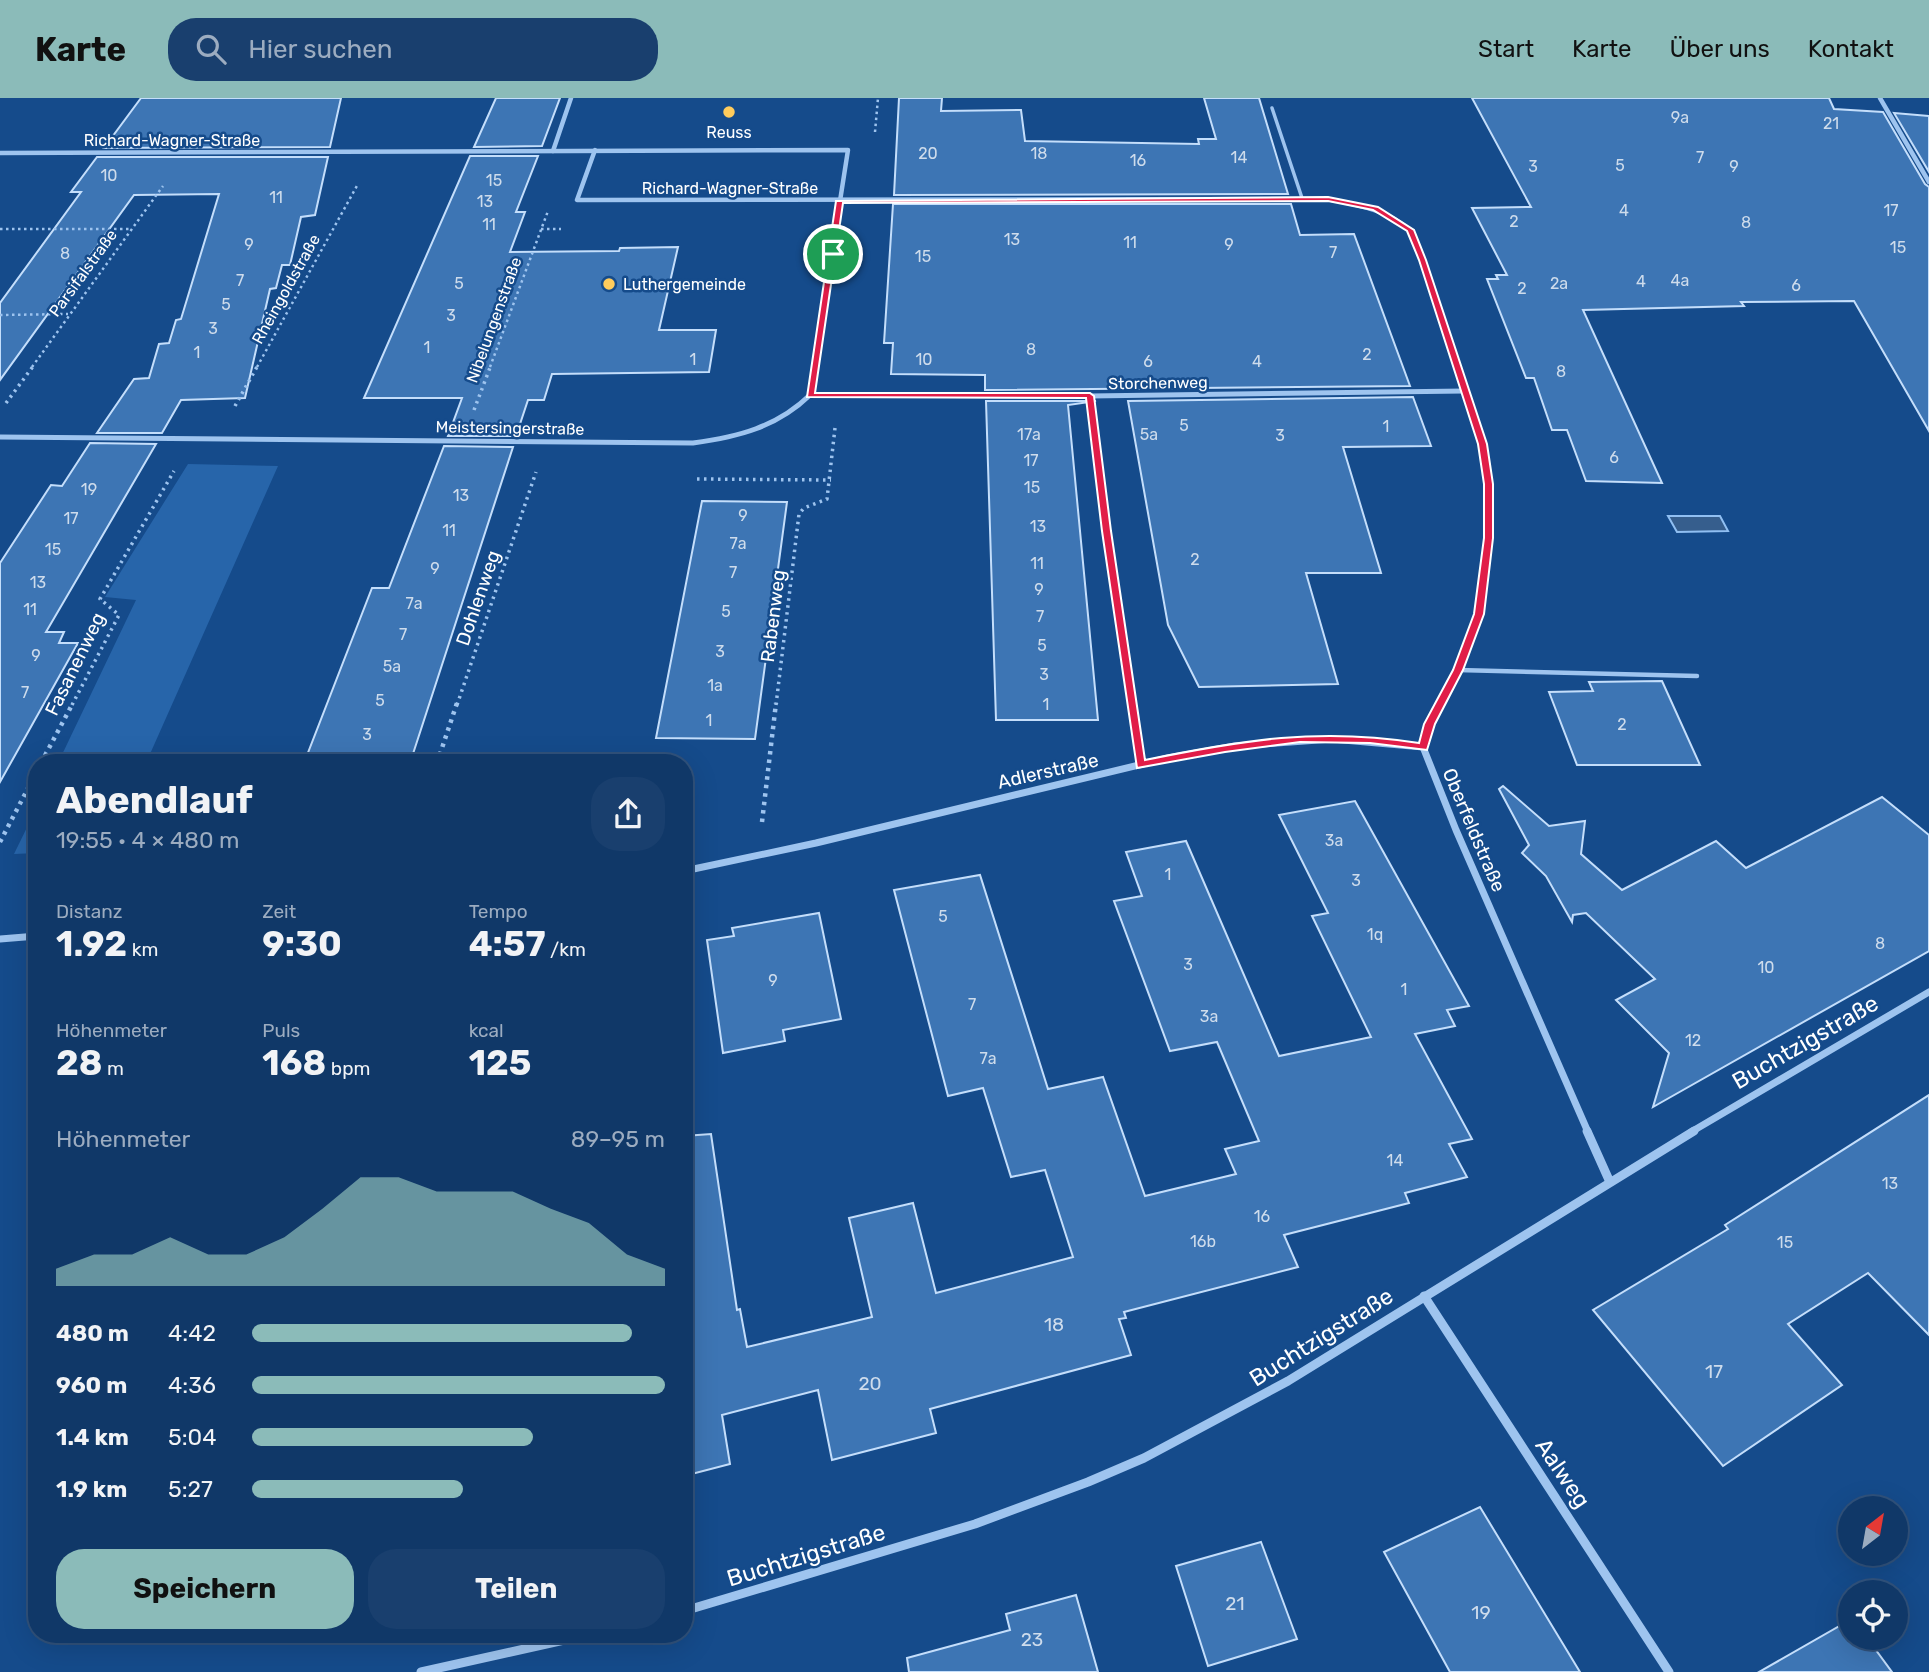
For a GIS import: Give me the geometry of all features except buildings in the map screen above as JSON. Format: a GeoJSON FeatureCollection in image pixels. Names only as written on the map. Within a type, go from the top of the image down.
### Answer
{"type":"FeatureCollection","features":[{"type":"Feature","properties":{"kind":"street"},"geometry":{"type":"LineString","coordinates":[[553,151],[571,98]]}},
{"type":"Feature","properties":{"kind":"street"},"geometry":{"type":"LineString","coordinates":[[1880,98],[1929,182]]}},
{"type":"Feature","properties":{"kind":"street","name":"Richard-Wagner-Straße"},"geometry":{"type":"LineString","coordinates":[[0,153],[595,150],[848,150],[840,201],[577,200],[595,150]]}},
{"type":"Feature","properties":{"kind":"street"},"geometry":{"type":"LineString","coordinates":[[810,396],[840,201],[1302,198],[1364,205],[1397,220],[1410,230],[1419,249],[1482,444],[1486,466],[1488,538],[1479,614],[1458,670],[1429,724],[1423,747]]}},
{"type":"Feature","properties":{"kind":"street","name":"Storchenweg"},"geometry":{"type":"LineString","coordinates":[[810,396],[1090,396],[1464,391]]}},
{"type":"Feature","properties":{"kind":"street","name":"Meistersingerstraße"},"geometry":{"type":"LineString","coordinates":[[0,437],[693,443],[729,439],[778,421],[798,409],[810,396]]}},
{"type":"Feature","properties":{"kind":"street","name":"Adlerstraße"},"geometry":{"type":"LineString","coordinates":[[693,869],[757,857],[1141,765],[1225,748],[1300,739],[1370,739],[1423,747]]}},
{"type":"Feature","properties":{"kind":"street","name":"Oberfeldstraße"},"geometry":{"type":"LineString","coordinates":[[1423,747],[1456,830],[1609,1180]]}},
{"type":"Feature","properties":{"kind":"street"},"geometry":{"type":"LineString","coordinates":[[0,939],[28,937]]}},
{"type":"Feature","properties":{"kind":"street","name":"Buchtzigstraße"},"geometry":{"type":"LineString","coordinates":[[693,1608],[967,1528],[1140,1460],[1206,1428],[1609,1180],[1929,992]]}},
{"type":"Feature","properties":{"kind":"street","name":"Aalweg"},"geometry":{"type":"LineString","coordinates":[[1424,1296],[1669,1672]]}},
{"type":"Feature","properties":{"kind":"street"},"geometry":{"type":"LineString","coordinates":[[421,1672],[551,1643]]}},
{"type":"Feature","properties":{"kind":"lane"},"geometry":{"type":"LineString","coordinates":[[1272,108],[1302,198]]}},
{"type":"Feature","properties":{"kind":"lane"},"geometry":{"type":"LineString","coordinates":[[1458,670],[1697,676]]}},
{"type":"Feature","properties":{"kind":"path","name":"Parsifalstraße"},"geometry":{"type":"LineString","coordinates":[[0,412],[68,314],[188,152]]}},
{"type":"Feature","properties":{"kind":"path","name":"Rheingoldstraße"},"geometry":{"type":"LineString","coordinates":[[217,437],[375,152]]}},
{"type":"Feature","properties":{"kind":"path","name":"Nibelungenstraße"},"geometry":{"type":"LineString","coordinates":[[464,439],[548,211]]}},
{"type":"Feature","properties":{"kind":"path"},"geometry":{"type":"LineString","coordinates":[[0,229],[131,229]]}},
{"type":"Feature","properties":{"kind":"path"},"geometry":{"type":"LineString","coordinates":[[0,315],[68,314]]}},
{"type":"Feature","properties":{"kind":"path","name":"Rabenweg"},"geometry":{"type":"LineString","coordinates":[[757,857],[799,514],[804,508],[823,502],[829,494],[838,396]]}},
{"type":"Feature","properties":{"kind":"path"},"geometry":{"type":"LineString","coordinates":[[1090,396],[1106,531],[1141,765]]}},
{"type":"Feature","properties":{"kind":"path","name":"Fasanenweg"},"geometry":{"type":"LineString","coordinates":[[46,754],[119,615],[100,598],[194,437]]}},
{"type":"Feature","properties":{"kind":"path","name":"Dohlenweg"},"geometry":{"type":"LineString","coordinates":[[440,754],[547,441]]}},
{"type":"Feature","properties":{"kind":"path"},"geometry":{"type":"LineString","coordinates":[[0,842],[28,788]]}},
{"type":"Feature","properties":{"kind":"shaded area"},"geometry":{"type":"Polygon","coordinates":[[[188,464],[278,466],[150,754],[62,754],[136,600],[105,597],[188,464]]]}},
{"type":"Feature","properties":{"kind":"shaded area"},"geometry":{"type":"Polygon","coordinates":[[[1668,516],[1720,516],[1728,531],[1677,532],[1668,516]]]}},
{"type":"Feature","properties":{"kind":"shaded area"},"geometry":{"type":"Polygon","coordinates":[[[28,825],[28,853],[14,854],[28,825]]]}},
{"type":"Feature","properties":{"kind":"place","name":"Reuss"},"geometry":{"type":"Point","coordinates":[729,112]}},
{"type":"Feature","properties":{"kind":"place","name":"Luthergemeinde"},"geometry":{"type":"Point","coordinates":[609,284]}},
{"type":"Feature","properties":{"kind":"route"},"geometry":{"type":"LineString","coordinates":[[1328,199],[1376,209],[1410,230],[1416,239],[1482,444],[1488,484],[1488,538],[1479,614],[1458,670],[1429,724],[1423,747],[1370,739],[1300,739],[1225,748],[1141,765],[1106,531],[1090,396],[810,396],[833,254],[840,201],[1328,199]]}}]}
